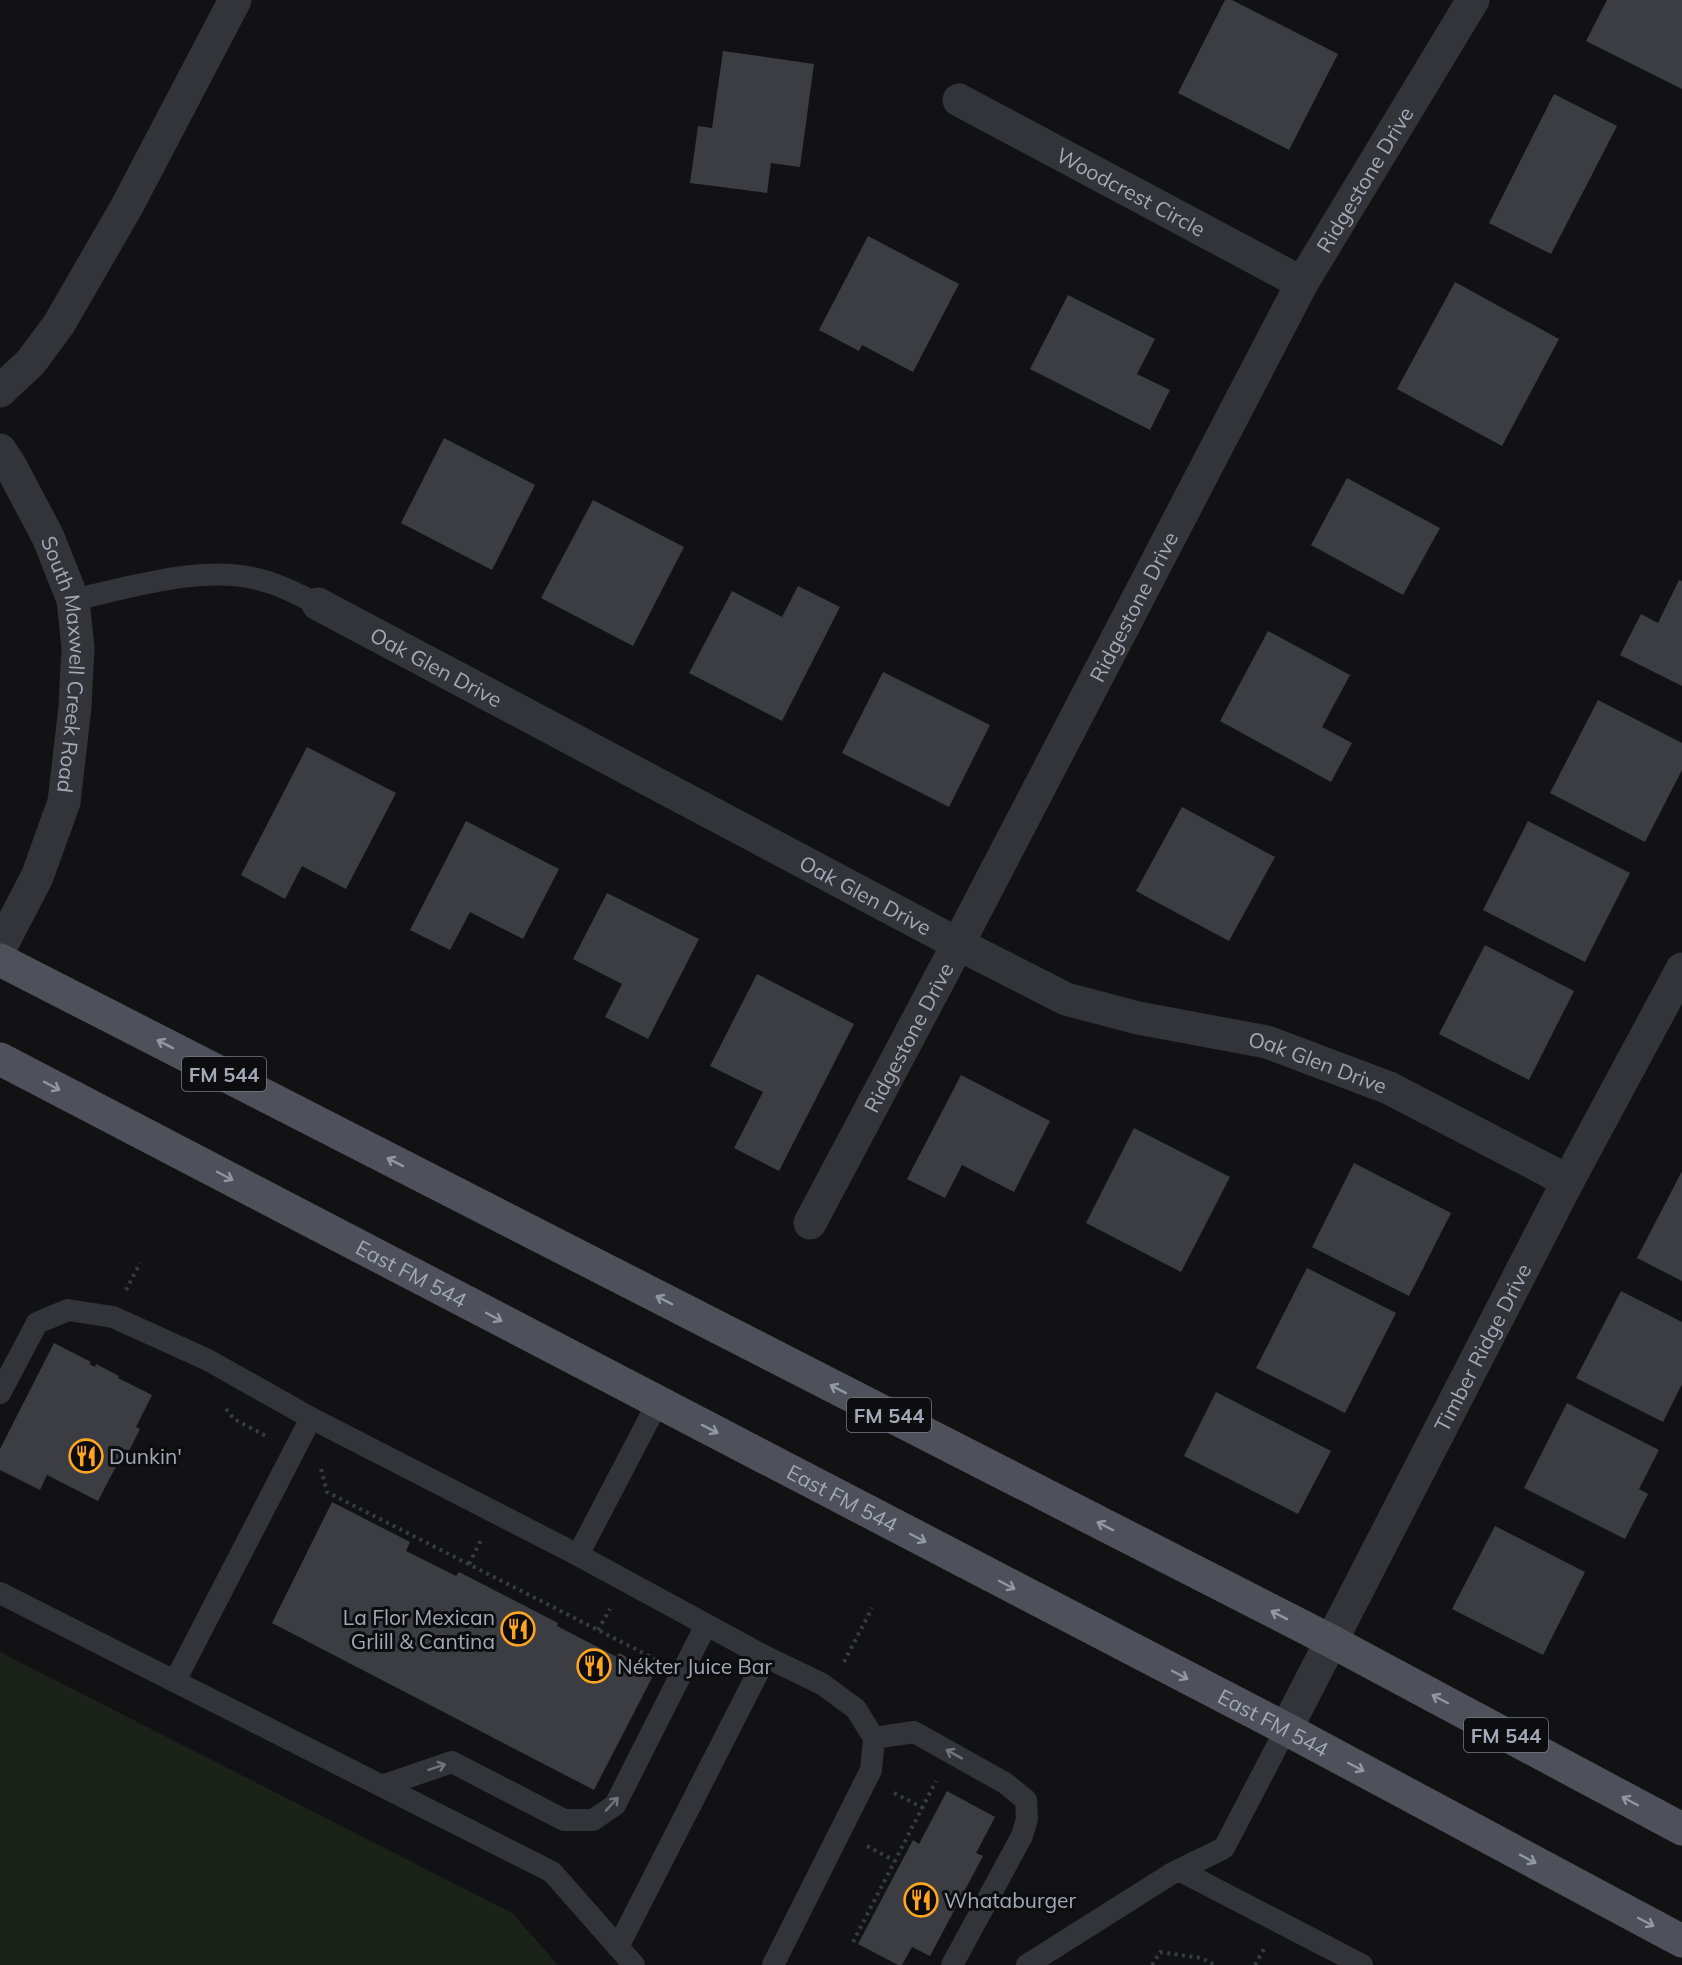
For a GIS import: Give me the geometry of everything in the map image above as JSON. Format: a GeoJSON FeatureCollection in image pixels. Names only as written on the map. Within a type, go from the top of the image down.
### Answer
{"type":"FeatureCollection","features":[{"type":"Feature","properties":{"kind":"main road","name":"FM 544"},"geometry":{"type":"LineString","coordinates":[[0,960],[1331,1641],[1682,1828]]}},
{"type":"Feature","properties":{"kind":"main road","name":"East FM 544"},"geometry":{"type":"LineString","coordinates":[[0,1059],[1286,1730],[1682,1941]]}},
{"type":"Feature","properties":{"kind":"street"},"geometry":{"type":"LineString","coordinates":[[0,391],[31,362],[59,324],[126,208],[235,0]]}},
{"type":"Feature","properties":{"kind":"street","name":"Ridgestone Drive"},"geometry":{"type":"LineString","coordinates":[[810,1223],[1302,283],[1473,0]]}},
{"type":"Feature","properties":{"kind":"street","name":"Woodcrest Circle"},"geometry":{"type":"LineString","coordinates":[[959,100],[1302,283]]}},
{"type":"Feature","properties":{"kind":"street","name":"South Maxwell Creek Road"},"geometry":{"type":"LineString","coordinates":[[0,450],[48,537],[73,600],[78,648],[75,706],[64,802],[37,877],[0,948]]}},
{"type":"Feature","properties":{"kind":"street","name":"Oak Glen Drive"},"geometry":{"type":"LineString","coordinates":[[318,604],[1066,999],[1138,1018],[1267,1042],[1389,1088],[1568,1181]]}},
{"type":"Feature","properties":{"kind":"street","name":"Timber Ridge Drive"},"geometry":{"type":"LineString","coordinates":[[1286,1730],[1568,1181],[1682,969]]}},
{"type":"Feature","properties":{"kind":"lane"},"geometry":{"type":"LineString","coordinates":[[73,600],[165,580],[208,575],[238,575],[267,581],[318,604]]}},
{"type":"Feature","properties":{"kind":"lane"},"geometry":{"type":"LineString","coordinates":[[0,1393],[37,1323],[68,1310],[113,1317],[208,1360],[310,1418],[578,1555],[765,1657],[822,1684],[856,1709],[874,1738],[871,1770],[773,1965]]}},
{"type":"Feature","properties":{"kind":"lane"},"geometry":{"type":"LineString","coordinates":[[578,1555],[658,1402]]}},
{"type":"Feature","properties":{"kind":"lane"},"geometry":{"type":"LineString","coordinates":[[175,1681],[310,1418]]}},
{"type":"Feature","properties":{"kind":"lane"},"geometry":{"type":"LineString","coordinates":[[0,1593],[552,1872],[634,1965]]}},
{"type":"Feature","properties":{"kind":"lane"},"geometry":{"type":"LineString","coordinates":[[382,1786],[452,1762],[564,1820],[592,1820],[615,1805],[706,1625]]}},
{"type":"Feature","properties":{"kind":"lane"},"geometry":{"type":"LineString","coordinates":[[618,1947],[765,1657]]}},
{"type":"Feature","properties":{"kind":"lane"},"geometry":{"type":"LineString","coordinates":[[1027,1965],[1179,1870],[1224,1848],[1286,1730]]}},
{"type":"Feature","properties":{"kind":"lane"},"geometry":{"type":"LineString","coordinates":[[874,1738],[914,1732],[1005,1783],[1026,1800],[1027,1819],[1022,1836],[952,1965]]}},
{"type":"Feature","properties":{"kind":"lane"},"geometry":{"type":"LineString","coordinates":[[1179,1870],[1362,1965]]}},
{"type":"Feature","properties":{"kind":"path"},"geometry":{"type":"LineString","coordinates":[[125,1294],[140,1263]]}},
{"type":"Feature","properties":{"kind":"path"},"geometry":{"type":"LineString","coordinates":[[226,1408],[234,1419],[267,1436]]}},
{"type":"Feature","properties":{"kind":"path"},"geometry":{"type":"LineString","coordinates":[[320,1462],[327,1492],[659,1662]]}},
{"type":"Feature","properties":{"kind":"path"},"geometry":{"type":"LineString","coordinates":[[844,1662],[872,1608]]}},
{"type":"Feature","properties":{"kind":"path"},"geometry":{"type":"LineString","coordinates":[[853,1942],[938,1777]]}},
{"type":"Feature","properties":{"kind":"path"},"geometry":{"type":"LineString","coordinates":[[886,1789],[922,1808]]}},
{"type":"Feature","properties":{"kind":"path"},"geometry":{"type":"LineString","coordinates":[[1152,1965],[1160,1952],[1201,1958],[1215,1965]]}},
{"type":"Feature","properties":{"kind":"shaded area"},"geometry":{"type":"Polygon","coordinates":[[[0,1652],[512,1913],[558,1965],[0,1965],[0,1652]]]}},
{"type":"Feature","properties":{"kind":"building"},"geometry":{"type":"Polygon","coordinates":[[[1225,0],[1232,0],[1338,54],[1289,150],[1178,93],[1225,0]]]}},
{"type":"Feature","properties":{"kind":"building"},"geometry":{"type":"Polygon","coordinates":[[[1607,0],[1682,0],[1682,89],[1586,41],[1607,0]]]}},
{"type":"Feature","properties":{"kind":"building"},"geometry":{"type":"Polygon","coordinates":[[[723,51],[814,64],[800,167],[771,163],[767,193],[690,183],[698,126],[712,128],[723,51]]]}},
{"type":"Feature","properties":{"kind":"building"},"geometry":{"type":"Polygon","coordinates":[[[1554,94],[1617,126],[1551,254],[1489,223],[1554,94]]]}},
{"type":"Feature","properties":{"kind":"building"},"geometry":{"type":"Polygon","coordinates":[[[868,236],[959,284],[913,372],[862,345],[859,351],[819,330],[868,236]]]}},
{"type":"Feature","properties":{"kind":"building"},"geometry":{"type":"Polygon","coordinates":[[[1455,282],[1559,339],[1502,446],[1397,389],[1455,282]]]}},
{"type":"Feature","properties":{"kind":"building"},"geometry":{"type":"Polygon","coordinates":[[[1068,295],[1155,339],[1137,374],[1170,390],[1150,430],[1030,369],[1068,295]]]}},
{"type":"Feature","properties":{"kind":"building"},"geometry":{"type":"Polygon","coordinates":[[[444,438],[535,485],[492,570],[401,523],[444,438]]]}},
{"type":"Feature","properties":{"kind":"building"},"geometry":{"type":"Polygon","coordinates":[[[1347,478],[1440,528],[1403,595],[1311,545],[1347,478]]]}},
{"type":"Feature","properties":{"kind":"building"},"geometry":{"type":"Polygon","coordinates":[[[593,500],[684,547],[633,646],[541,598],[593,500]]]}},
{"type":"Feature","properties":{"kind":"building"},"geometry":{"type":"Polygon","coordinates":[[[1679,580],[1682,581],[1682,686],[1620,655],[1641,614],[1658,623],[1679,580]]]}},
{"type":"Feature","properties":{"kind":"building"},"geometry":{"type":"Polygon","coordinates":[[[798,586],[840,607],[782,721],[689,673],[732,591],[782,617],[798,586]]]}},
{"type":"Feature","properties":{"kind":"building"},"geometry":{"type":"Polygon","coordinates":[[[1268,631],[1350,675],[1322,727],[1352,743],[1331,782],[1220,721],[1268,631]]]}},
{"type":"Feature","properties":{"kind":"building"},"geometry":{"type":"Polygon","coordinates":[[[883,672],[990,725],[949,807],[842,753],[883,672]]]}},
{"type":"Feature","properties":{"kind":"building"},"geometry":{"type":"Polygon","coordinates":[[[1598,700],[1682,743],[1682,770],[1645,842],[1550,793],[1598,700]]]}},
{"type":"Feature","properties":{"kind":"building"},"geometry":{"type":"Polygon","coordinates":[[[307,747],[396,793],[346,889],[302,866],[285,899],[241,875],[307,747]]]}},
{"type":"Feature","properties":{"kind":"building"},"geometry":{"type":"Polygon","coordinates":[[[1182,807],[1275,857],[1229,941],[1136,891],[1182,807]]]}},
{"type":"Feature","properties":{"kind":"building"},"geometry":{"type":"Polygon","coordinates":[[[466,821],[559,869],[523,939],[470,912],[450,950],[410,930],[466,821]]]}},
{"type":"Feature","properties":{"kind":"building"},"geometry":{"type":"Polygon","coordinates":[[[1528,821],[1630,873],[1585,962],[1483,910],[1528,821]]]}},
{"type":"Feature","properties":{"kind":"building"},"geometry":{"type":"Polygon","coordinates":[[[607,893],[699,939],[648,1039],[605,1017],[622,984],[573,959],[607,893]]]}},
{"type":"Feature","properties":{"kind":"building"},"geometry":{"type":"Polygon","coordinates":[[[1485,945],[1574,991],[1529,1080],[1439,1034],[1485,945]]]}},
{"type":"Feature","properties":{"kind":"building"},"geometry":{"type":"Polygon","coordinates":[[[757,974],[854,1024],[779,1171],[734,1148],[763,1092],[710,1066],[757,974]]]}},
{"type":"Feature","properties":{"kind":"building"},"geometry":{"type":"Polygon","coordinates":[[[961,1075],[1050,1121],[1014,1192],[962,1165],[945,1198],[907,1179],[961,1075]]]}},
{"type":"Feature","properties":{"kind":"building"},"geometry":{"type":"Polygon","coordinates":[[[1134,1128],[1230,1177],[1181,1272],[1086,1223],[1134,1128]]]}},
{"type":"Feature","properties":{"kind":"building"},"geometry":{"type":"Polygon","coordinates":[[[1354,1163],[1451,1213],[1409,1296],[1312,1247],[1354,1163]]]}},
{"type":"Feature","properties":{"kind":"building"},"geometry":{"type":"Polygon","coordinates":[[[1682,1171],[1682,1281],[1637,1258],[1682,1171]]]}},
{"type":"Feature","properties":{"kind":"building"},"geometry":{"type":"Polygon","coordinates":[[[1307,1268],[1396,1313],[1345,1413],[1256,1368],[1307,1268]]]}},
{"type":"Feature","properties":{"kind":"building"},"geometry":{"type":"Polygon","coordinates":[[[1621,1291],[1682,1322],[1682,1384],[1663,1422],[1576,1378],[1621,1291]]]}},
{"type":"Feature","properties":{"kind":"building"},"geometry":{"type":"Polygon","coordinates":[[[54,1343],[91,1362],[89,1364],[95,1367],[96,1364],[152,1395],[136,1427],[140,1429],[129,1451],[125,1449],[98,1501],[47,1475],[40,1490],[0,1470],[0,1449],[54,1343]]]}},
{"type":"Feature","properties":{"kind":"building"},"geometry":{"type":"Polygon","coordinates":[[[1216,1392],[1331,1451],[1298,1514],[1184,1456],[1216,1392]]]}},
{"type":"Feature","properties":{"kind":"building"},"geometry":{"type":"Polygon","coordinates":[[[1567,1403],[1659,1450],[1639,1489],[1648,1494],[1625,1539],[1524,1488],[1567,1403]]]}},
{"type":"Feature","properties":{"kind":"building"},"geometry":{"type":"Polygon","coordinates":[[[332,1502],[410,1542],[406,1551],[456,1576],[459,1572],[558,1623],[557,1626],[617,1657],[619,1653],[655,1672],[594,1790],[272,1623],[332,1502]]]}},
{"type":"Feature","properties":{"kind":"building"},"geometry":{"type":"Polygon","coordinates":[[[1495,1526],[1585,1572],[1543,1655],[1452,1609],[1495,1526]]]}},
{"type":"Feature","properties":{"kind":"building","name":"Whataburger"},"geometry":{"type":"Polygon","coordinates":[[[947,1791],[995,1817],[976,1853],[983,1856],[930,1956],[912,1947],[902,1965],[898,1965],[858,1944],[913,1840],[919,1844],[947,1791]]]}},
{"type":"Feature","properties":{"kind":"place","name":"Dunkin'"},"geometry":{"type":"Point","coordinates":[86,1456]}},
{"type":"Feature","properties":{"kind":"place","name":"La Flor Mexican Grlill & Cantina"},"geometry":{"type":"Point","coordinates":[518,1629]}},
{"type":"Feature","properties":{"kind":"place","name":"Nékter Juice Bar"},"geometry":{"type":"Point","coordinates":[594,1666]}},
{"type":"Feature","properties":{"kind":"place","name":"Whataburger"},"geometry":{"type":"Point","coordinates":[921,1900]}}]}
